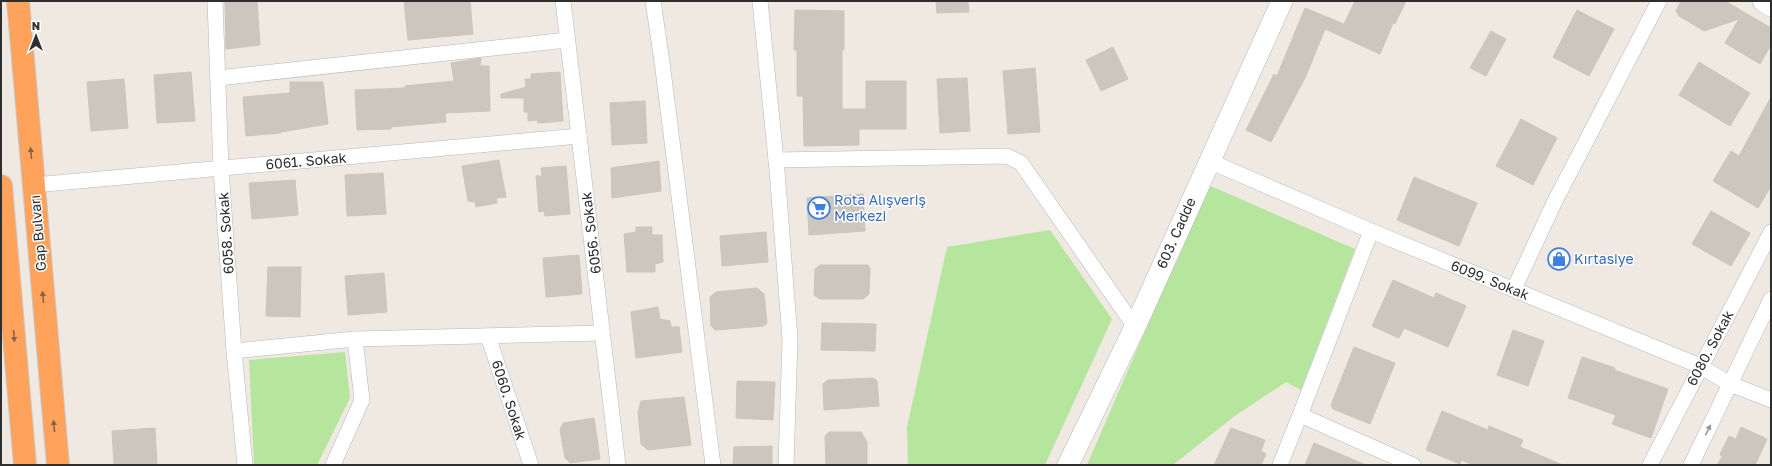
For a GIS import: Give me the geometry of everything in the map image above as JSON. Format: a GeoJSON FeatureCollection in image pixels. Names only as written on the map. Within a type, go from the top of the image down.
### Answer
{"type":"FeatureCollection","features":[{"type":"Feature","properties":{"kind":"highway","name":"Gap Bulvarı"},"geometry":{"type":"LineString","coordinates":[[18,1],[58,465]]}},
{"type":"Feature","properties":{"kind":"highway"},"geometry":{"type":"LineString","coordinates":[[1,186],[25,465]]}},
{"type":"Feature","properties":{"kind":"street","name":"6058. Sokak"},"geometry":{"type":"LineString","coordinates":[[215,1],[221,168],[234,351],[245,465]]}},
{"type":"Feature","properties":{"kind":"street","name":"6056. Sokak"},"geometry":{"type":"LineString","coordinates":[[563,1],[618,465]]}},
{"type":"Feature","properties":{"kind":"street"},"geometry":{"type":"LineString","coordinates":[[653,1],[713,465]]}},
{"type":"Feature","properties":{"kind":"street"},"geometry":{"type":"LineString","coordinates":[[760,1],[776,160],[790,338],[786,465]]}},
{"type":"Feature","properties":{"kind":"street","name":"603. Cadde"},"geometry":{"type":"LineString","coordinates":[[1068,465],[1135,326],[1282,1]]}},
{"type":"Feature","properties":{"kind":"street"},"geometry":{"type":"LineString","coordinates":[[1514,289],[1555,201],[1659,1]]}},
{"type":"Feature","properties":{"kind":"street"},"geometry":{"type":"LineString","coordinates":[[1763,1],[1771,6]]}},
{"type":"Feature","properties":{"kind":"street"},"geometry":{"type":"LineString","coordinates":[[218,78],[567,40]]}},
{"type":"Feature","properties":{"kind":"street","name":"6061. Sokak"},"geometry":{"type":"LineString","coordinates":[[34,186],[579,136]]}},
{"type":"Feature","properties":{"kind":"street"},"geometry":{"type":"LineString","coordinates":[[776,160],[1007,156],[1021,163],[1135,326]]}},
{"type":"Feature","properties":{"kind":"street","name":"6099. Sokak"},"geometry":{"type":"LineString","coordinates":[[1209,161],[1371,231],[1700,366],[1730,384],[1771,400]]}},
{"type":"Feature","properties":{"kind":"street"},"geometry":{"type":"LineString","coordinates":[[1280,465],[1371,231]]}},
{"type":"Feature","properties":{"kind":"street","name":"6080. Sokak"},"geometry":{"type":"LineString","coordinates":[[1650,465],[1700,366],[1771,232]]}},
{"type":"Feature","properties":{"kind":"street"},"geometry":{"type":"LineString","coordinates":[[1691,465],[1771,299]]}},
{"type":"Feature","properties":{"kind":"street"},"geometry":{"type":"LineString","coordinates":[[234,351],[355,338],[602,333]]}},
{"type":"Feature","properties":{"kind":"street","name":"6060. Sokak"},"geometry":{"type":"LineString","coordinates":[[488,336],[531,465]]}},
{"type":"Feature","properties":{"kind":"street"},"geometry":{"type":"LineString","coordinates":[[333,465],[362,400],[355,338]]}},
{"type":"Feature","properties":{"kind":"street"},"geometry":{"type":"LineString","coordinates":[[1300,415],[1413,465]]}},
{"type":"Feature","properties":{"kind":"green space"},"geometry":{"type":"Polygon","coordinates":[[[1208,185],[1355,249],[1301,390],[1286,382],[1232,418],[1173,465],[1087,465],[1208,185]]]}},
{"type":"Feature","properties":{"kind":"green space"},"geometry":{"type":"Polygon","coordinates":[[[1050,230],[1112,319],[1045,465],[908,465],[907,427],[947,247],[1050,230]]]}},
{"type":"Feature","properties":{"kind":"green space"},"geometry":{"type":"Polygon","coordinates":[[[345,352],[350,398],[317,465],[254,465],[249,360],[345,352]]]}},
{"type":"Feature","properties":{"kind":"building"},"geometry":{"type":"Polygon","coordinates":[[[225,1],[257,1],[260,45],[226,49],[225,1]]]}},
{"type":"Feature","properties":{"kind":"building"},"geometry":{"type":"Polygon","coordinates":[[[404,1],[470,1],[473,34],[408,40],[404,1]]]}},
{"type":"Feature","properties":{"kind":"building"},"geometry":{"type":"Polygon","coordinates":[[[936,1],[968,1],[969,12],[937,13],[936,1]]]}},
{"type":"Feature","properties":{"kind":"building"},"geometry":{"type":"Polygon","coordinates":[[[1355,1],[1406,1],[1395,24],[1393,23],[1380,54],[1325,29],[1306,76],[1271,142],[1246,130],[1274,74],[1277,76],[1305,8],[1344,24],[1355,1]]]}},
{"type":"Feature","properties":{"kind":"building"},"geometry":{"type":"Polygon","coordinates":[[[1681,1],[1725,1],[1771,28],[1771,45],[1760,64],[1725,43],[1739,19],[1704,31],[1679,16],[1676,11],[1681,1]]]}},
{"type":"Feature","properties":{"kind":"building"},"geometry":{"type":"Polygon","coordinates":[[[795,10],[844,11],[844,50],[842,50],[842,109],[866,109],[866,81],[906,81],[906,129],[859,129],[859,145],[804,146],[803,96],[797,96],[797,50],[794,50],[795,10]]]}},
{"type":"Feature","properties":{"kind":"building"},"geometry":{"type":"Polygon","coordinates":[[[1577,10],[1614,29],[1589,76],[1553,57],[1577,10]]]}},
{"type":"Feature","properties":{"kind":"building"},"geometry":{"type":"Polygon","coordinates":[[[1491,31],[1506,39],[1486,76],[1470,68],[1491,31]]]}},
{"type":"Feature","properties":{"kind":"building"},"geometry":{"type":"Polygon","coordinates":[[[1113,47],[1128,79],[1101,91],[1086,60],[1113,47]]]}},
{"type":"Feature","properties":{"kind":"building"},"geometry":{"type":"Polygon","coordinates":[[[481,58],[480,66],[489,66],[490,111],[445,113],[446,122],[391,127],[391,129],[357,130],[355,90],[405,88],[405,86],[454,81],[451,63],[481,58]]]}},
{"type":"Feature","properties":{"kind":"building"},"geometry":{"type":"Polygon","coordinates":[[[1699,62],[1750,93],[1730,126],[1679,95],[1699,62]]]}},
{"type":"Feature","properties":{"kind":"building"},"geometry":{"type":"Polygon","coordinates":[[[1035,68],[1040,132],[1008,134],[1003,71],[1035,68]]]}},
{"type":"Feature","properties":{"kind":"building"},"geometry":{"type":"Polygon","coordinates":[[[191,72],[195,121],[157,123],[154,75],[191,72]]]}},
{"type":"Feature","properties":{"kind":"building"},"geometry":{"type":"Polygon","coordinates":[[[560,72],[563,121],[538,123],[537,120],[528,121],[528,112],[524,112],[524,98],[501,98],[501,94],[526,87],[525,79],[531,79],[531,74],[560,72]]]}},
{"type":"Feature","properties":{"kind":"building"},"geometry":{"type":"Polygon","coordinates":[[[967,78],[970,131],[940,133],[937,79],[967,78]]]}},
{"type":"Feature","properties":{"kind":"building"},"geometry":{"type":"Polygon","coordinates":[[[124,79],[128,128],[91,131],[87,82],[124,79]]]}},
{"type":"Feature","properties":{"kind":"building"},"geometry":{"type":"Polygon","coordinates":[[[290,82],[323,82],[328,124],[281,133],[246,136],[243,97],[290,93],[290,82]]]}},
{"type":"Feature","properties":{"kind":"building"},"geometry":{"type":"Polygon","coordinates":[[[1771,97],[1771,186],[1758,208],[1713,181],[1731,151],[1739,156],[1771,97]]]}},
{"type":"Feature","properties":{"kind":"building"},"geometry":{"type":"Polygon","coordinates":[[[645,101],[647,143],[612,145],[610,103],[645,101]]]}},
{"type":"Feature","properties":{"kind":"building"},"geometry":{"type":"Polygon","coordinates":[[[1521,119],[1557,138],[1533,185],[1496,166],[1521,119]]]}},
{"type":"Feature","properties":{"kind":"building"},"geometry":{"type":"Polygon","coordinates":[[[499,160],[506,197],[496,198],[497,203],[476,207],[475,202],[468,201],[462,166],[499,160]]]}},
{"type":"Feature","properties":{"kind":"building"},"geometry":{"type":"Polygon","coordinates":[[[659,161],[661,191],[612,198],[611,168],[659,161]]]}},
{"type":"Feature","properties":{"kind":"building"},"geometry":{"type":"Polygon","coordinates":[[[566,166],[570,214],[545,216],[544,211],[539,212],[536,176],[542,176],[541,168],[566,166]]]}},
{"type":"Feature","properties":{"kind":"building"},"geometry":{"type":"Polygon","coordinates":[[[383,173],[386,214],[347,216],[345,175],[383,173]]]}},
{"type":"Feature","properties":{"kind":"building"},"geometry":{"type":"Polygon","coordinates":[[[1414,177],[1477,203],[1459,246],[1397,220],[1414,177]]]}},
{"type":"Feature","properties":{"kind":"building"},"geometry":{"type":"Polygon","coordinates":[[[295,180],[298,215],[252,219],[249,183],[295,180]]]}},
{"type":"Feature","properties":{"kind":"building"},"geometry":{"type":"Polygon","coordinates":[[[863,194],[865,231],[809,235],[807,198],[863,194]]]}},
{"type":"Feature","properties":{"kind":"building"},"geometry":{"type":"Polygon","coordinates":[[[1711,211],[1750,233],[1731,266],[1692,244],[1711,211]]]}},
{"type":"Feature","properties":{"kind":"building"},"geometry":{"type":"Polygon","coordinates":[[[636,227],[652,227],[652,235],[662,235],[663,262],[655,264],[655,272],[627,272],[624,234],[636,232],[636,227]]]}},
{"type":"Feature","properties":{"kind":"building"},"geometry":{"type":"Polygon","coordinates":[[[766,232],[768,262],[722,266],[720,236],[766,232]]]}},
{"type":"Feature","properties":{"kind":"building"},"geometry":{"type":"Polygon","coordinates":[[[579,255],[582,294],[546,297],[543,258],[579,255]]]}},
{"type":"Feature","properties":{"kind":"building"},"geometry":{"type":"Polygon","coordinates":[[[820,265],[868,265],[870,269],[869,294],[863,299],[820,299],[814,295],[815,269],[820,265]]]}},
{"type":"Feature","properties":{"kind":"building"},"geometry":{"type":"Polygon","coordinates":[[[268,267],[301,267],[300,317],[266,316],[268,267]]]}},
{"type":"Feature","properties":{"kind":"building"},"geometry":{"type":"Polygon","coordinates":[[[384,273],[387,312],[348,315],[345,276],[384,273]]]}},
{"type":"Feature","properties":{"kind":"building"},"geometry":{"type":"Polygon","coordinates":[[[1393,280],[1434,298],[1436,293],[1466,306],[1448,347],[1404,328],[1399,338],[1372,326],[1393,280]]]}},
{"type":"Feature","properties":{"kind":"building"},"geometry":{"type":"Polygon","coordinates":[[[757,288],[764,294],[767,323],[764,326],[715,330],[711,326],[710,297],[716,292],[757,288]]]}},
{"type":"Feature","properties":{"kind":"building"},"geometry":{"type":"Polygon","coordinates":[[[658,307],[660,319],[670,321],[671,327],[679,327],[682,352],[636,358],[631,312],[658,307]]]}},
{"type":"Feature","properties":{"kind":"building"},"geometry":{"type":"Polygon","coordinates":[[[822,323],[876,324],[875,351],[821,350],[822,323]]]}},
{"type":"Feature","properties":{"kind":"building"},"geometry":{"type":"Polygon","coordinates":[[[1513,330],[1544,341],[1528,386],[1497,375],[1513,330]]]}},
{"type":"Feature","properties":{"kind":"building"},"geometry":{"type":"Polygon","coordinates":[[[1354,347],[1395,363],[1370,424],[1333,409],[1331,405],[1354,347]]]}},
{"type":"Feature","properties":{"kind":"building"},"geometry":{"type":"Polygon","coordinates":[[[1582,357],[1668,389],[1651,438],[1612,424],[1616,415],[1568,398],[1582,357]]]}},
{"type":"Feature","properties":{"kind":"building"},"geometry":{"type":"Polygon","coordinates":[[[873,378],[877,381],[879,406],[824,410],[823,384],[828,380],[873,378]]]}},
{"type":"Feature","properties":{"kind":"building"},"geometry":{"type":"Polygon","coordinates":[[[737,381],[775,382],[773,420],[736,418],[737,381]]]}},
{"type":"Feature","properties":{"kind":"building"},"geometry":{"type":"Polygon","coordinates":[[[684,397],[691,445],[648,450],[641,444],[638,412],[641,401],[684,397]]]}},
{"type":"Feature","properties":{"kind":"building"},"geometry":{"type":"Polygon","coordinates":[[[1442,411],[1488,430],[1489,426],[1523,440],[1520,447],[1563,465],[1474,465],[1461,460],[1460,464],[1426,450],[1442,411]]]}},
{"type":"Feature","properties":{"kind":"building"},"geometry":{"type":"Polygon","coordinates":[[[594,418],[600,459],[570,463],[565,458],[560,430],[563,423],[594,418]]]}},
{"type":"Feature","properties":{"kind":"building"},"geometry":{"type":"Polygon","coordinates":[[[1741,427],[1767,439],[1755,465],[1717,465],[1722,457],[1720,454],[1729,436],[1736,439],[1741,427]]]}},
{"type":"Feature","properties":{"kind":"building"},"geometry":{"type":"Polygon","coordinates":[[[155,428],[157,465],[114,465],[112,431],[155,428]]]}},
{"type":"Feature","properties":{"kind":"building"},"geometry":{"type":"Polygon","coordinates":[[[1231,428],[1265,440],[1261,451],[1266,454],[1261,465],[1214,465],[1231,428]]]}},
{"type":"Feature","properties":{"kind":"building"},"geometry":{"type":"Polygon","coordinates":[[[829,432],[861,432],[867,442],[867,465],[826,465],[825,436],[829,432]]]}},
{"type":"Feature","properties":{"kind":"building"},"geometry":{"type":"Polygon","coordinates":[[[1314,443],[1366,465],[1305,465],[1314,443]]]}},
{"type":"Feature","properties":{"kind":"building"},"geometry":{"type":"Polygon","coordinates":[[[772,446],[772,465],[733,465],[734,447],[772,446]]]}},
{"type":"Feature","properties":{"kind":"place","name":"Rota Alışveriş Merkezi"},"geometry":{"type":"Point","coordinates":[819,208]}},
{"type":"Feature","properties":{"kind":"place","name":"Kırtasiye"},"geometry":{"type":"Point","coordinates":[1559,259]}}]}
